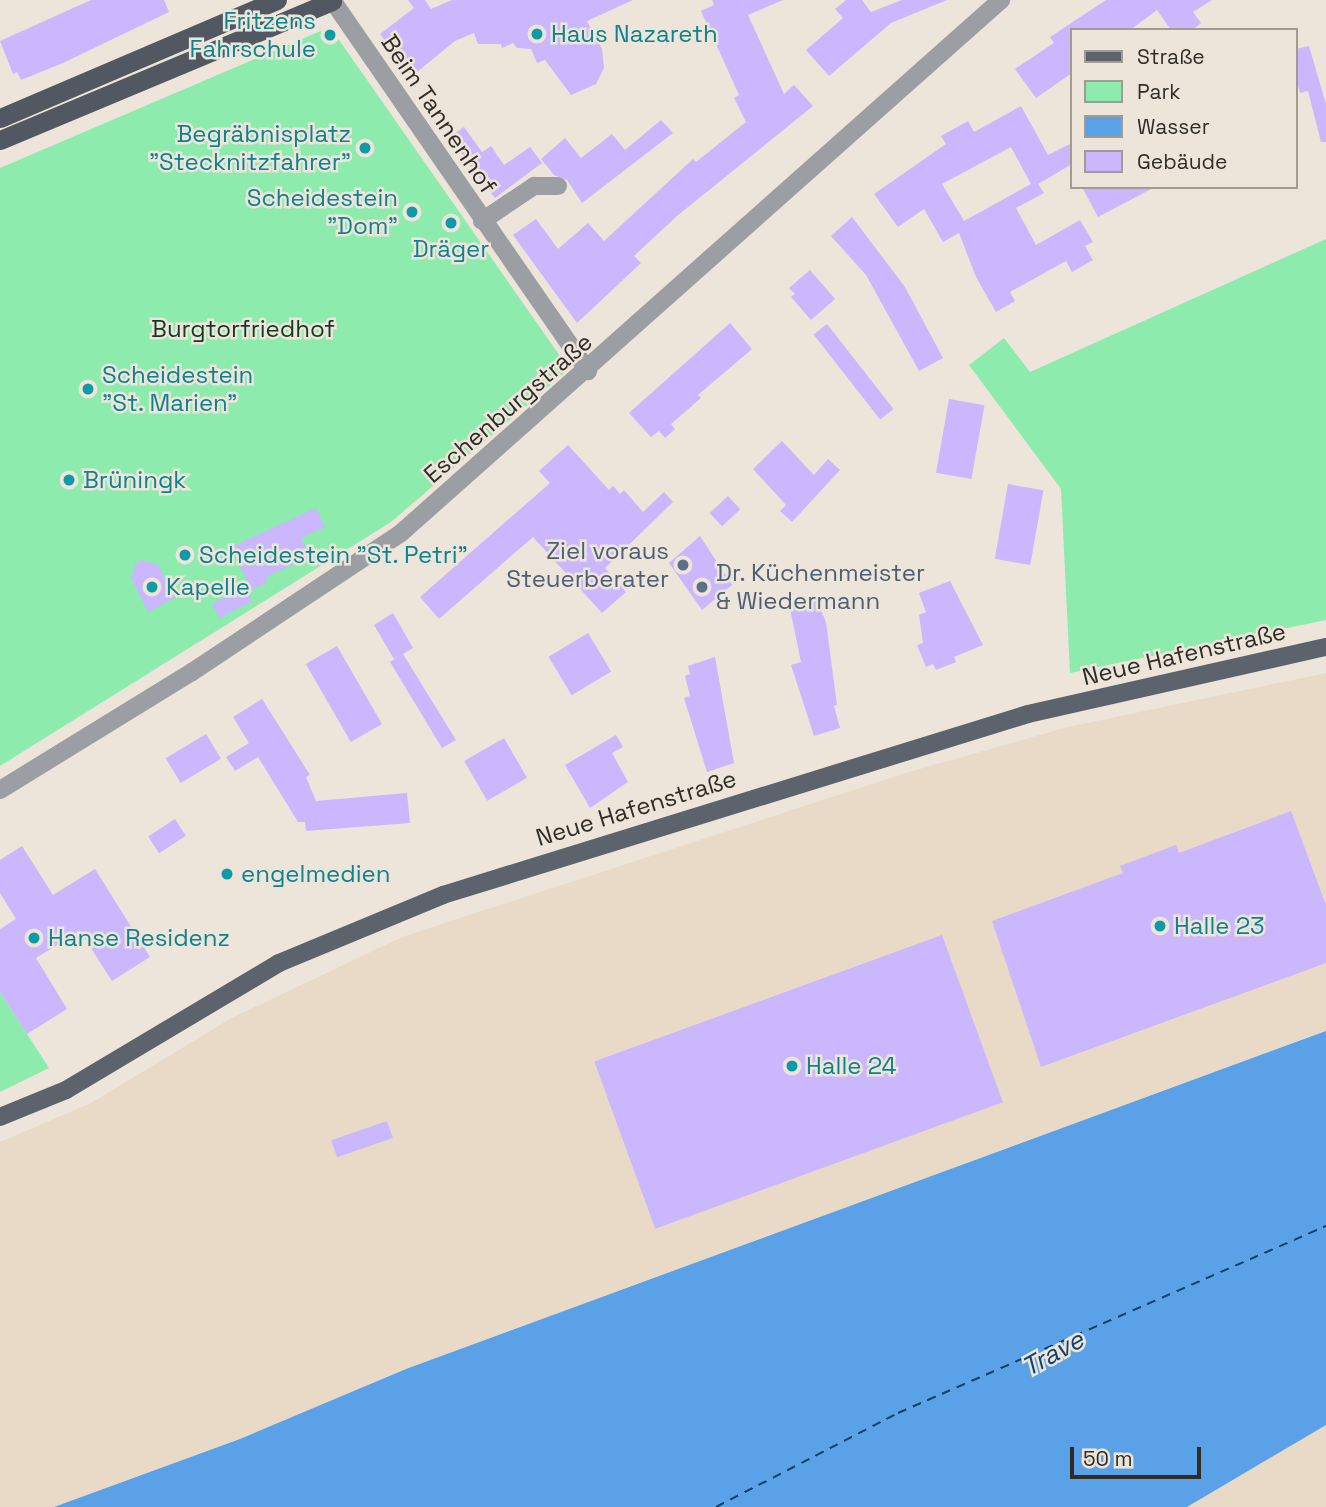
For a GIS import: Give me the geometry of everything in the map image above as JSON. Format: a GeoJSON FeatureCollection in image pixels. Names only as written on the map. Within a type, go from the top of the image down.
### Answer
{"type":"FeatureCollection","features":[{"type":"Feature","properties":{"kind":"highway"},"geometry":{"type":"LineString","coordinates":[[0,118],[277,0]]}},
{"type":"Feature","properties":{"kind":"highway"},"geometry":{"type":"LineString","coordinates":[[0,139],[332,0]]}},
{"type":"Feature","properties":{"kind":"main road","name":"Neue Hafenstraße"},"geometry":{"type":"LineString","coordinates":[[0,1117],[66,1090],[279,963],[443,895],[1003,721],[1326,648]]}},
{"type":"Feature","properties":{"kind":"street","name":"Beim Tannenhof"},"geometry":{"type":"LineString","coordinates":[[332,0],[588,371]]}},
{"type":"Feature","properties":{"kind":"street","name":"Eschenburgstraße"},"geometry":{"type":"LineString","coordinates":[[0,790],[192,672],[401,533],[588,371],[983,7],[1001,0]]}},
{"type":"Feature","properties":{"kind":"street","name":"Beim Tannenhof"},"geometry":{"type":"LineString","coordinates":[[482,221],[534,187],[558,186]]}},
{"type":"Feature","properties":{"kind":"shaded area"},"geometry":{"type":"Polygon","coordinates":[[[1326,673],[1326,1031],[406,1369],[240,1439],[54,1507],[0,1507],[0,1142],[91,1103],[230,1019],[402,937],[909,772],[1068,727],[1326,673]]]}},
{"type":"Feature","properties":{"kind":"shaded area"},"geometry":{"type":"Polygon","coordinates":[[[1326,1425],[1326,1507],[1188,1507],[1230,1479],[1326,1425]]]}},
{"type":"Feature","properties":{"kind":"green space","name":"Burgtorfriedhof"},"geometry":{"type":"Polygon","coordinates":[[[330,27],[569,369],[391,522],[0,766],[0,168],[330,27]]]}},
{"type":"Feature","properties":{"kind":"green space"},"geometry":{"type":"Polygon","coordinates":[[[1326,239],[1326,620],[1070,673],[1061,489],[969,365],[1004,338],[1030,372],[1326,239]]]}},
{"type":"Feature","properties":{"kind":"green space"},"geometry":{"type":"Polygon","coordinates":[[[0,992],[49,1068],[0,1092],[0,992]]]}},
{"type":"Feature","properties":{"kind":"water","name":"Trave"},"geometry":{"type":"Polygon","coordinates":[[[1326,1031],[1326,1425],[1187,1507],[54,1507],[240,1439],[406,1369],[1326,1031]]]}},
{"type":"Feature","properties":{"kind":"building"},"geometry":{"type":"Polygon","coordinates":[[[91,0],[164,0],[169,12],[21,80],[17,72],[13,74],[0,41],[91,0]]]}},
{"type":"Feature","properties":{"kind":"building"},"geometry":{"type":"Polygon","coordinates":[[[408,0],[425,0],[431,9],[452,0],[633,0],[587,21],[602,49],[604,68],[596,84],[571,95],[545,60],[537,63],[531,49],[517,48],[513,43],[502,48],[501,44],[478,44],[474,33],[455,41],[412,76],[380,34],[414,8],[408,0]]]}},
{"type":"Feature","properties":{"kind":"building"},"geometry":{"type":"Polygon","coordinates":[[[712,0],[783,0],[748,15],[784,94],[794,85],[813,106],[677,216],[634,256],[641,263],[577,323],[513,235],[536,219],[558,249],[588,223],[604,241],[693,159],[696,162],[746,122],[734,98],[739,95],[701,11],[714,5],[712,0]]]}},
{"type":"Feature","properties":{"kind":"building"},"geometry":{"type":"Polygon","coordinates":[[[846,0],[862,0],[871,12],[902,0],[947,0],[891,23],[829,76],[806,50],[843,18],[835,9],[846,0]]]}},
{"type":"Feature","properties":{"kind":"building"},"geometry":{"type":"Polygon","coordinates":[[[1106,0],[1212,0],[1193,12],[1201,23],[1195,28],[1170,28],[1157,10],[1133,28],[1070,28],[1070,74],[1036,98],[1015,69],[1054,43],[1050,37],[1106,0]]]}},
{"type":"Feature","properties":{"kind":"building"},"geometry":{"type":"Polygon","coordinates":[[[1309,46],[1326,104],[1326,142],[1321,142],[1308,91],[1300,93],[1298,49],[1309,46]]]}},
{"type":"Feature","properties":{"kind":"building"},"geometry":{"type":"Polygon","coordinates":[[[1021,106],[1048,155],[1070,144],[1070,165],[1038,184],[1044,193],[1016,208],[1036,245],[1080,220],[1093,242],[1085,246],[1093,260],[1072,272],[1066,261],[1010,292],[1015,301],[996,312],[976,277],[959,233],[943,242],[924,209],[898,227],[874,194],[946,144],[941,136],[968,121],[974,132],[1021,106]],[[1011,147],[942,184],[964,221],[1031,184],[1011,147]]]}},
{"type":"Feature","properties":{"kind":"building"},"geometry":{"type":"Polygon","coordinates":[[[661,120],[673,133],[582,203],[567,180],[554,175],[541,159],[565,138],[581,158],[612,134],[625,150],[661,120]]]}},
{"type":"Feature","properties":{"kind":"building"},"geometry":{"type":"Polygon","coordinates":[[[464,127],[482,152],[491,146],[504,165],[530,147],[542,163],[495,198],[449,138],[464,127]]]}},
{"type":"Feature","properties":{"kind":"building"},"geometry":{"type":"Polygon","coordinates":[[[1083,189],[1151,189],[1098,217],[1083,189]]]}},
{"type":"Feature","properties":{"kind":"building"},"geometry":{"type":"Polygon","coordinates":[[[852,217],[905,287],[943,358],[919,371],[866,275],[831,236],[852,217]]]}},
{"type":"Feature","properties":{"kind":"building"},"geometry":{"type":"Polygon","coordinates":[[[810,270],[835,299],[811,320],[791,297],[795,294],[789,288],[810,270]]]}},
{"type":"Feature","properties":{"kind":"building"},"geometry":{"type":"Polygon","coordinates":[[[730,323],[752,349],[698,395],[701,398],[671,424],[675,429],[665,438],[659,431],[651,437],[629,413],[730,323]]]}},
{"type":"Feature","properties":{"kind":"building"},"geometry":{"type":"Polygon","coordinates":[[[827,324],[893,409],[880,420],[814,334],[827,324]]]}},
{"type":"Feature","properties":{"kind":"building"},"geometry":{"type":"Polygon","coordinates":[[[949,399],[984,405],[971,479],[936,473],[949,399]]]}},
{"type":"Feature","properties":{"kind":"building"},"geometry":{"type":"Polygon","coordinates":[[[782,441],[814,475],[828,459],[840,470],[792,522],[780,511],[786,505],[753,469],[782,441]]]}},
{"type":"Feature","properties":{"kind":"building"},"geometry":{"type":"Polygon","coordinates":[[[568,445],[609,490],[613,486],[620,494],[624,490],[643,512],[664,492],[673,502],[605,568],[626,592],[602,613],[533,537],[439,619],[420,597],[550,483],[539,471],[568,445]]]}},
{"type":"Feature","properties":{"kind":"building"},"geometry":{"type":"Polygon","coordinates":[[[1008,484],[1043,490],[1030,565],[995,559],[1008,484]]]}},
{"type":"Feature","properties":{"kind":"building"},"geometry":{"type":"Polygon","coordinates":[[[728,496],[740,509],[722,526],[710,513],[728,496]]]}},
{"type":"Feature","properties":{"kind":"building"},"geometry":{"type":"Polygon","coordinates":[[[316,508],[325,527],[301,538],[310,557],[266,577],[268,582],[251,590],[231,547],[316,508]]]}},
{"type":"Feature","properties":{"kind":"building"},"geometry":{"type":"Polygon","coordinates":[[[700,536],[732,585],[702,610],[669,563],[700,536]]]}},
{"type":"Feature","properties":{"kind":"building","name":"Kapelle"},"geometry":{"type":"Polygon","coordinates":[[[142,560],[158,565],[175,598],[148,612],[131,578],[136,563],[142,560]]]}},
{"type":"Feature","properties":{"kind":"building"},"geometry":{"type":"Polygon","coordinates":[[[950,581],[983,645],[954,657],[956,662],[936,670],[933,664],[926,667],[917,645],[923,643],[919,615],[926,612],[919,593],[950,581]]]}},
{"type":"Feature","properties":{"kind":"building"},"geometry":{"type":"Polygon","coordinates":[[[245,587],[252,601],[219,618],[212,604],[245,587]]]}},
{"type":"Feature","properties":{"kind":"building"},"geometry":{"type":"Polygon","coordinates":[[[815,597],[826,622],[837,705],[834,706],[840,728],[814,736],[791,665],[801,662],[789,604],[815,597]]]}},
{"type":"Feature","properties":{"kind":"building"},"geometry":{"type":"Polygon","coordinates":[[[393,613],[413,648],[403,654],[456,740],[442,748],[390,662],[401,655],[394,659],[374,625],[393,613]]]}},
{"type":"Feature","properties":{"kind":"building"},"geometry":{"type":"Polygon","coordinates":[[[588,633],[611,672],[572,695],[549,657],[588,633]]]}},
{"type":"Feature","properties":{"kind":"building"},"geometry":{"type":"Polygon","coordinates":[[[337,646],[382,724],[351,742],[306,664],[337,646]]]}},
{"type":"Feature","properties":{"kind":"building"},"geometry":{"type":"Polygon","coordinates":[[[715,657],[734,763],[707,772],[684,698],[690,696],[685,676],[690,674],[688,666],[715,657]]]}},
{"type":"Feature","properties":{"kind":"building"},"geometry":{"type":"Polygon","coordinates":[[[262,699],[310,775],[306,777],[316,801],[407,793],[410,823],[306,831],[305,822],[298,822],[258,757],[235,771],[226,757],[249,743],[233,717],[262,699]]]}},
{"type":"Feature","properties":{"kind":"building"},"geometry":{"type":"Polygon","coordinates":[[[206,734],[221,759],[181,783],[166,758],[206,734]]]}},
{"type":"Feature","properties":{"kind":"building"},"geometry":{"type":"Polygon","coordinates":[[[616,735],[623,747],[612,753],[628,782],[590,808],[565,765],[616,735]]]}},
{"type":"Feature","properties":{"kind":"building"},"geometry":{"type":"Polygon","coordinates":[[[504,738],[527,778],[487,801],[464,761],[504,738]]]}},
{"type":"Feature","properties":{"kind":"building","name":"Halle 23"},"geometry":{"type":"Polygon","coordinates":[[[1291,811],[1326,905],[1326,963],[1041,1067],[992,921],[1123,873],[1120,866],[1176,845],[1179,853],[1291,811]]]}},
{"type":"Feature","properties":{"kind":"building"},"geometry":{"type":"Polygon","coordinates":[[[175,819],[186,836],[159,853],[148,836],[175,819]]]}},
{"type":"Feature","properties":{"kind":"building","name":"Hanse Residenz"},"geometry":{"type":"Polygon","coordinates":[[[22,846],[53,895],[95,869],[150,957],[112,981],[80,931],[36,958],[67,1009],[27,1034],[0,992],[0,929],[16,919],[0,893],[0,860],[22,846]]]}},
{"type":"Feature","properties":{"kind":"building","name":"Halle 24"},"geometry":{"type":"Polygon","coordinates":[[[942,935],[1003,1102],[655,1229],[594,1062],[942,935]]]}},
{"type":"Feature","properties":{"kind":"building"},"geometry":{"type":"Polygon","coordinates":[[[387,1121],[393,1138],[337,1157],[331,1140],[387,1121]]]}},
{"type":"Feature","properties":{"kind":"ferry route"},"geometry":{"type":"LineString","coordinates":[[716,1507],[898,1413],[1326,1226]]}},
{"type":"Feature","properties":{"kind":"place","name":"Haus Nazareth"},"geometry":{"type":"Point","coordinates":[537,34]}},
{"type":"Feature","properties":{"kind":"place","name":"Fritzens Fahrschule"},"geometry":{"type":"Point","coordinates":[330,35]}},
{"type":"Feature","properties":{"kind":"place","name":"Begräbnisplatz \"Stecknitzfahrer\""},"geometry":{"type":"Point","coordinates":[365,148]}},
{"type":"Feature","properties":{"kind":"place","name":"Scheidestein \"Dom\""},"geometry":{"type":"Point","coordinates":[412,212]}},
{"type":"Feature","properties":{"kind":"place","name":"Dräger"},"geometry":{"type":"Point","coordinates":[451,223]}},
{"type":"Feature","properties":{"kind":"place","name":"Scheidestein \"St. Marien\""},"geometry":{"type":"Point","coordinates":[88,389]}},
{"type":"Feature","properties":{"kind":"place","name":"Brüningk"},"geometry":{"type":"Point","coordinates":[69,480]}},
{"type":"Feature","properties":{"kind":"place","name":"Scheidestein \"St. Petri\""},"geometry":{"type":"Point","coordinates":[185,555]}},
{"type":"Feature","properties":{"kind":"place","name":"Ziel voraus Steuerberater"},"geometry":{"type":"Point","coordinates":[683,565]}},
{"type":"Feature","properties":{"kind":"place","name":"Kapelle"},"geometry":{"type":"Point","coordinates":[152,587]}},
{"type":"Feature","properties":{"kind":"place","name":"Dr. Küchenmeister & Wiedermann"},"geometry":{"type":"Point","coordinates":[702,587]}},
{"type":"Feature","properties":{"kind":"place","name":"engelmedien"},"geometry":{"type":"Point","coordinates":[227,874]}},
{"type":"Feature","properties":{"kind":"place","name":"Halle 23"},"geometry":{"type":"Point","coordinates":[1160,926]}},
{"type":"Feature","properties":{"kind":"place","name":"Hanse Residenz"},"geometry":{"type":"Point","coordinates":[34,938]}},
{"type":"Feature","properties":{"kind":"place","name":"Halle 24"},"geometry":{"type":"Point","coordinates":[792,1066]}}]}
